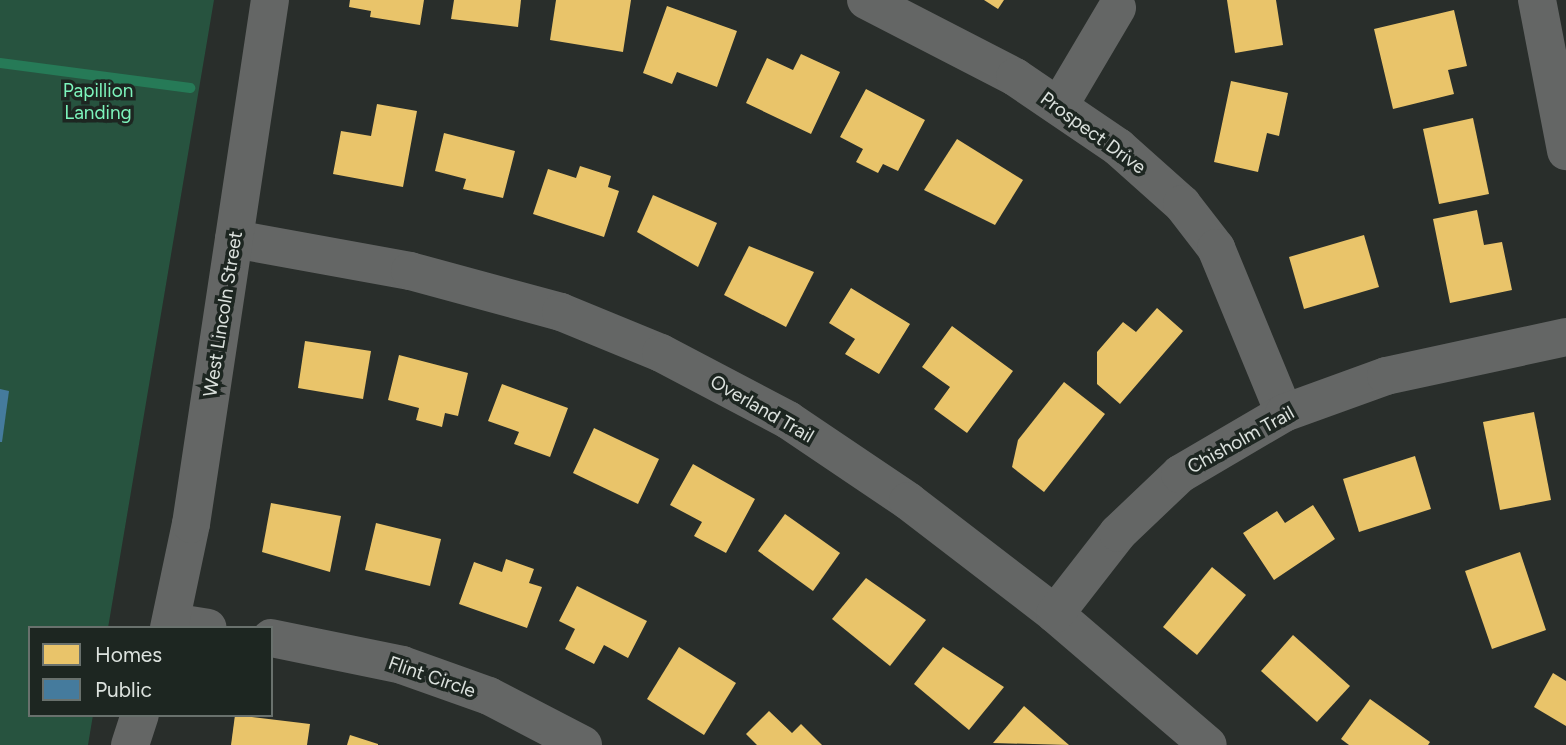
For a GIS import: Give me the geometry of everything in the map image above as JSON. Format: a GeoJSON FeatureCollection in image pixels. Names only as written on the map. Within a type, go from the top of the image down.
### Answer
{"type":"FeatureCollection","features":[{"type":"Feature","properties":{"kind":"street","name":"West Lincoln Street"},"geometry":{"type":"LineString","coordinates":[[170,625],[234,239],[270,0]]}},
{"type":"Feature","properties":{"kind":"street","name":"Prospect Drive"},"geometry":{"type":"LineString","coordinates":[[866,0],[1059,106],[1182,204],[1216,248],[1283,413]]}},
{"type":"Feature","properties":{"kind":"street"},"geometry":{"type":"LineString","coordinates":[[1537,0],[1566,151]]}},
{"type":"Feature","properties":{"kind":"street"},"geometry":{"type":"LineString","coordinates":[[1059,106],[1117,8]]}},
{"type":"Feature","properties":{"kind":"street","name":"Overland Trail"},"geometry":{"type":"LineString","coordinates":[[234,239],[410,271],[561,312],[661,353],[799,428],[908,501],[1055,614],[1208,745]]}},
{"type":"Feature","properties":{"kind":"street","name":"Chisholm Trail"},"geometry":{"type":"LineString","coordinates":[[1055,614],[1118,533],[1180,474],[1283,413],[1385,376],[1566,337]]}},
{"type":"Feature","properties":{"kind":"street","name":"Flint Circle"},"geometry":{"type":"LineString","coordinates":[[273,638],[402,665],[489,696],[583,745]]}},
{"type":"Feature","properties":{"kind":"street"},"geometry":{"type":"LineString","coordinates":[[130,745],[139,717]]}},
{"type":"Feature","properties":{"kind":"green space","name":"Papillion Landing"},"geometry":{"type":"Polygon","coordinates":[[[0,0],[214,0],[108,626],[28,626],[28,717],[93,717],[88,745],[0,745],[0,0]]]}},
{"type":"Feature","properties":{"kind":"building: Homes"},"geometry":{"type":"Polygon","coordinates":[[[350,0],[424,0],[420,25],[370,17],[371,11],[349,7],[350,0]]]}},
{"type":"Feature","properties":{"kind":"building: Homes"},"geometry":{"type":"Polygon","coordinates":[[[454,0],[521,0],[518,27],[451,19],[454,0]]]}},
{"type":"Feature","properties":{"kind":"building: Homes"},"geometry":{"type":"Polygon","coordinates":[[[556,0],[631,0],[623,52],[550,40],[556,0]]]}},
{"type":"Feature","properties":{"kind":"building: Homes"},"geometry":{"type":"Polygon","coordinates":[[[984,0],[1004,0],[998,9],[984,0]]]}},
{"type":"Feature","properties":{"kind":"building: Homes"},"geometry":{"type":"Polygon","coordinates":[[[1227,0],[1276,0],[1283,45],[1235,53],[1227,0]]]}},
{"type":"Feature","properties":{"kind":"building: Homes"},"geometry":{"type":"Polygon","coordinates":[[[667,6],[737,31],[717,87],[677,72],[672,84],[643,73],[667,6]]]}},
{"type":"Feature","properties":{"kind":"building: Homes"},"geometry":{"type":"Polygon","coordinates":[[[1454,10],[1467,66],[1448,70],[1454,94],[1393,109],[1374,29],[1454,10]]]}},
{"type":"Feature","properties":{"kind":"building: Homes"},"geometry":{"type":"Polygon","coordinates":[[[801,54],[840,72],[811,134],[746,103],[767,58],[793,70],[801,54]]]}},
{"type":"Feature","properties":{"kind":"building: Homes"},"geometry":{"type":"Polygon","coordinates":[[[1231,81],[1288,93],[1279,136],[1267,133],[1258,172],[1214,162],[1231,81]]]}},
{"type":"Feature","properties":{"kind":"building: Homes"},"geometry":{"type":"Polygon","coordinates":[[[866,89],[925,120],[898,171],[883,164],[878,173],[856,162],[863,149],[840,137],[866,89]]]}},
{"type":"Feature","properties":{"kind":"building: Homes"},"geometry":{"type":"Polygon","coordinates":[[[377,104],[417,111],[403,187],[333,174],[341,131],[371,136],[377,104]]]}},
{"type":"Feature","properties":{"kind":"building: Homes"},"geometry":{"type":"Polygon","coordinates":[[[1473,118],[1489,194],[1439,204],[1423,129],[1473,118]]]}},
{"type":"Feature","properties":{"kind":"building: Homes"},"geometry":{"type":"Polygon","coordinates":[[[444,133],[515,151],[503,198],[463,189],[466,179],[435,171],[444,133]]]}},
{"type":"Feature","properties":{"kind":"building: Homes"},"geometry":{"type":"Polygon","coordinates":[[[957,139],[1023,180],[995,225],[924,190],[957,139]]]}},
{"type":"Feature","properties":{"kind":"building: Homes"},"geometry":{"type":"Polygon","coordinates":[[[580,166],[611,176],[608,187],[619,191],[604,237],[533,214],[548,169],[576,178],[580,166]]]}},
{"type":"Feature","properties":{"kind":"building: Homes"},"geometry":{"type":"Polygon","coordinates":[[[653,195],[717,223],[698,267],[637,232],[653,195]]]}},
{"type":"Feature","properties":{"kind":"building: Homes"},"geometry":{"type":"Polygon","coordinates":[[[1477,210],[1484,245],[1502,242],[1512,290],[1450,303],[1433,219],[1477,210]]]}},
{"type":"Feature","properties":{"kind":"building: Homes"},"geometry":{"type":"Polygon","coordinates":[[[1364,235],[1379,287],[1304,309],[1289,257],[1364,235]]]}},
{"type":"Feature","properties":{"kind":"building: Homes"},"geometry":{"type":"Polygon","coordinates":[[[749,246],[814,272],[786,327],[724,295],[749,246]]]}},
{"type":"Feature","properties":{"kind":"building: Homes"},"geometry":{"type":"Polygon","coordinates":[[[851,288],[910,324],[879,374],[845,354],[855,339],[829,323],[851,288]]]}},
{"type":"Feature","properties":{"kind":"building: Homes"},"geometry":{"type":"Polygon","coordinates":[[[1157,308],[1183,331],[1120,404],[1097,384],[1097,352],[1123,322],[1136,332],[1157,308]]]}},
{"type":"Feature","properties":{"kind":"building: Homes"},"geometry":{"type":"Polygon","coordinates":[[[952,326],[1013,371],[967,433],[934,409],[950,387],[922,367],[952,326]]]}},
{"type":"Feature","properties":{"kind":"building: Homes"},"geometry":{"type":"Polygon","coordinates":[[[305,341],[371,351],[363,399],[298,388],[305,341]]]}},
{"type":"Feature","properties":{"kind":"building: Homes"},"geometry":{"type":"Polygon","coordinates":[[[399,355],[468,373],[458,416],[445,413],[442,427],[416,420],[419,408],[388,400],[399,355]]]}},
{"type":"Feature","properties":{"kind":"building: Homes"},"geometry":{"type":"Polygon","coordinates":[[[1064,382],[1105,414],[1044,492],[1012,467],[1018,440],[1064,382]]]}},
{"type":"Feature","properties":{"kind":"building: Homes"},"geometry":{"type":"Polygon","coordinates":[[[502,384],[568,408],[550,457],[514,444],[519,432],[488,421],[502,384]]]}},
{"type":"Feature","properties":{"kind":"building: Homes"},"geometry":{"type":"Polygon","coordinates":[[[1534,412],[1551,500],[1500,510],[1483,422],[1534,412]]]}},
{"type":"Feature","properties":{"kind":"building: Homes"},"geometry":{"type":"Polygon","coordinates":[[[594,428],[659,459],[638,504],[573,473],[594,428]]]}},
{"type":"Feature","properties":{"kind":"building: Homes"},"geometry":{"type":"Polygon","coordinates":[[[1415,456],[1431,509],[1359,532],[1343,479],[1415,456]]]}},
{"type":"Feature","properties":{"kind":"building: Homes"},"geometry":{"type":"Polygon","coordinates":[[[693,464],[755,499],[726,553],[694,536],[702,522],[670,505],[693,464]]]}},
{"type":"Feature","properties":{"kind":"building: Homes"},"geometry":{"type":"Polygon","coordinates":[[[271,503],[341,516],[330,572],[262,552],[271,503]]]}},
{"type":"Feature","properties":{"kind":"building: Homes"},"geometry":{"type":"Polygon","coordinates":[[[1313,505],[1335,539],[1274,580],[1243,533],[1277,511],[1285,523],[1313,505]]]}},
{"type":"Feature","properties":{"kind":"building: Homes"},"geometry":{"type":"Polygon","coordinates":[[[785,514],[840,553],[813,591],[758,551],[785,514]]]}},
{"type":"Feature","properties":{"kind":"building: Homes"},"geometry":{"type":"Polygon","coordinates":[[[376,523],[441,539],[430,586],[365,570],[376,523]]]}},
{"type":"Feature","properties":{"kind":"building: Homes"},"geometry":{"type":"Polygon","coordinates":[[[1520,552],[1546,630],[1492,649],[1465,571],[1520,552]]]}},
{"type":"Feature","properties":{"kind":"building: Homes"},"geometry":{"type":"Polygon","coordinates":[[[506,559],[534,569],[529,583],[542,587],[527,628],[459,604],[474,562],[502,572],[506,559]]]}},
{"type":"Feature","properties":{"kind":"building: Homes"},"geometry":{"type":"Polygon","coordinates":[[[1212,567],[1246,595],[1197,655],[1163,627],[1212,567]]]}},
{"type":"Feature","properties":{"kind":"building: Homes"},"geometry":{"type":"Polygon","coordinates":[[[866,578],[926,620],[890,666],[832,619],[866,578]]]}},
{"type":"Feature","properties":{"kind":"building: Homes"},"geometry":{"type":"Polygon","coordinates":[[[577,586],[647,621],[628,658],[604,645],[594,664],[565,649],[575,629],[559,621],[577,586]]]}},
{"type":"Feature","properties":{"kind":"building: Homes"},"geometry":{"type":"Polygon","coordinates":[[[1293,635],[1350,686],[1317,722],[1261,671],[1293,635]]]}},
{"type":"Feature","properties":{"kind":"building: Homes"},"geometry":{"type":"Polygon","coordinates":[[[679,647],[736,683],[704,735],[647,699],[679,647]]]}},
{"type":"Feature","properties":{"kind":"building: Homes"},"geometry":{"type":"Polygon","coordinates":[[[943,647],[1004,687],[969,730],[914,684],[943,647]]]}},
{"type":"Feature","properties":{"kind":"building: Homes"},"geometry":{"type":"Polygon","coordinates":[[[1553,673],[1566,681],[1566,726],[1534,707],[1553,673]]]}},
{"type":"Feature","properties":{"kind":"building: Homes"},"geometry":{"type":"Polygon","coordinates":[[[1370,699],[1430,742],[1428,745],[1349,745],[1341,739],[1370,699]]]}},
{"type":"Feature","properties":{"kind":"building: Homes"},"geometry":{"type":"Polygon","coordinates":[[[1024,706],[1069,745],[993,743],[1024,706]]]}},
{"type":"Feature","properties":{"kind":"building: Homes"},"geometry":{"type":"Polygon","coordinates":[[[769,711],[792,733],[801,724],[822,745],[757,745],[746,734],[769,711]]]}},
{"type":"Feature","properties":{"kind":"building: Homes"},"geometry":{"type":"Polygon","coordinates":[[[235,717],[310,724],[307,745],[231,745],[235,717]]]}},
{"type":"Feature","properties":{"kind":"building: Homes"},"geometry":{"type":"Polygon","coordinates":[[[350,735],[378,744],[378,745],[347,745],[350,735]]]}},
{"type":"Feature","properties":{"kind":"building: Public"},"geometry":{"type":"Polygon","coordinates":[[[0,389],[9,391],[2,442],[0,442],[0,389]]]}},
{"type":"Feature","properties":{"kind":"waterway"},"geometry":{"type":"LineString","coordinates":[[0,63],[190,88]]}}]}
